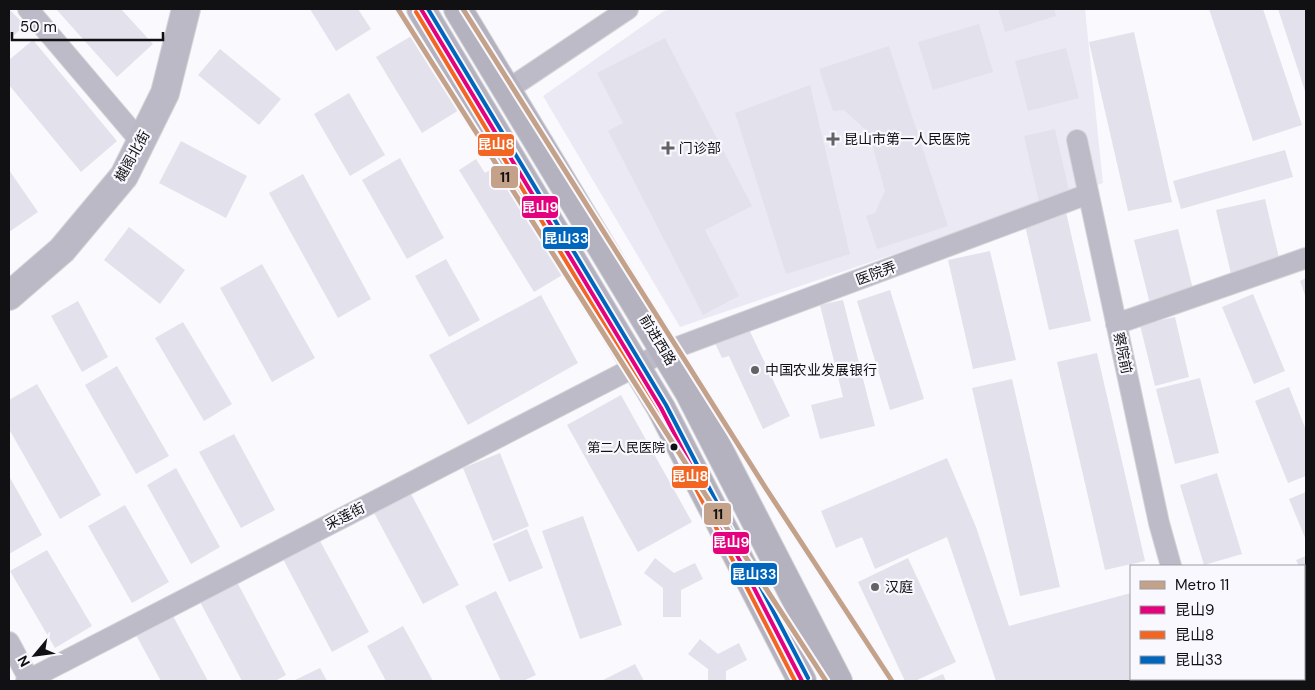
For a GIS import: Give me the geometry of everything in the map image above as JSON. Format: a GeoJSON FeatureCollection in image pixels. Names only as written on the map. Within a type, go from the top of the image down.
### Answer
{"type":"FeatureCollection","features":[{"type":"Feature","properties":{"kind":"main road"},"geometry":{"type":"LineString","coordinates":[[421,9],[661,408],[802,681]]}},
{"type":"Feature","properties":{"kind":"main road","name":"前进西路"},"geometry":{"type":"LineString","coordinates":[[458,9],[689,392],[838,681]]}},
{"type":"Feature","properties":{"kind":"street"},"geometry":{"type":"LineString","coordinates":[[28,9],[141,142]]}},
{"type":"Feature","properties":{"kind":"street","name":"樾阁北街"},"geometry":{"type":"LineString","coordinates":[[10,293],[62,250],[124,176],[165,93],[186,9]]}},
{"type":"Feature","properties":{"kind":"street"},"geometry":{"type":"LineString","coordinates":[[507,90],[628,9]]}},
{"type":"Feature","properties":{"kind":"street","name":"察院前"},"geometry":{"type":"LineString","coordinates":[[1077,140],[1159,523],[1171,565]]}},
{"type":"Feature","properties":{"kind":"street","name":"医院弄"},"geometry":{"type":"LineString","coordinates":[[664,352],[1088,194]]}},
{"type":"Feature","properties":{"kind":"street"},"geometry":{"type":"LineString","coordinates":[[1116,324],[1306,258]]}},
{"type":"Feature","properties":{"kind":"street","name":"采莲街"},"geometry":{"type":"LineString","coordinates":[[28,681],[664,352]]}},
{"type":"Feature","properties":{"kind":"street"},"geometry":{"type":"LineString","coordinates":[[9,642],[28,681]]}},
{"type":"Feature","properties":{"kind":"shaded area","name":"昆山市第一人民医院"},"geometry":{"type":"Polygon","coordinates":[[[673,9],[1085,9],[1103,183],[680,327],[543,96],[664,11],[673,9]]]}},
{"type":"Feature","properties":{"kind":"building"},"geometry":{"type":"Polygon","coordinates":[[[9,9],[25,25],[9,40],[9,9]]]}},
{"type":"Feature","properties":{"kind":"building"},"geometry":{"type":"Polygon","coordinates":[[[56,9],[121,9],[153,44],[117,77],[56,9]]]}},
{"type":"Feature","properties":{"kind":"building"},"geometry":{"type":"Polygon","coordinates":[[[310,9],[358,9],[371,29],[336,51],[310,9]]]}},
{"type":"Feature","properties":{"kind":"building"},"geometry":{"type":"Polygon","coordinates":[[[998,9],[1054,9],[1056,16],[1005,32],[998,9]]]}},
{"type":"Feature","properties":{"kind":"building"},"geometry":{"type":"Polygon","coordinates":[[[1209,9],[1263,9],[1302,125],[1253,141],[1209,9]]]}},
{"type":"Feature","properties":{"kind":"building"},"geometry":{"type":"Polygon","coordinates":[[[1278,9],[1306,9],[1306,94],[1278,9]]]}},
{"type":"Feature","properties":{"kind":"building"},"geometry":{"type":"Polygon","coordinates":[[[979,24],[993,72],[933,90],[918,42],[979,24]]]}},
{"type":"Feature","properties":{"kind":"building"},"geometry":{"type":"Polygon","coordinates":[[[1134,32],[1172,202],[1128,211],[1089,42],[1134,32]]]}},
{"type":"Feature","properties":{"kind":"building"},"geometry":{"type":"Polygon","coordinates":[[[413,35],[459,110],[422,133],[376,57],[413,35]]]}},
{"type":"Feature","properties":{"kind":"building"},"geometry":{"type":"Polygon","coordinates":[[[665,38],[752,206],[705,230],[739,296],[703,315],[608,131],[623,123],[597,73],[665,38]]]}},
{"type":"Feature","properties":{"kind":"building"},"geometry":{"type":"Polygon","coordinates":[[[33,40],[117,141],[81,172],[9,85],[9,60],[33,40]]]}},
{"type":"Feature","properties":{"kind":"building"},"geometry":{"type":"Polygon","coordinates":[[[889,46],[948,226],[877,249],[866,216],[875,213],[885,191],[869,133],[844,110],[833,111],[819,69],[889,46]]]}},
{"type":"Feature","properties":{"kind":"building"},"geometry":{"type":"Polygon","coordinates":[[[1066,48],[1079,98],[1028,111],[1015,61],[1066,48]]]}},
{"type":"Feature","properties":{"kind":"building"},"geometry":{"type":"Polygon","coordinates":[[[220,49],[281,99],[259,125],[198,75],[220,49]]]}},
{"type":"Feature","properties":{"kind":"building"},"geometry":{"type":"Polygon","coordinates":[[[810,85],[850,254],[786,274],[735,113],[810,85]]]}},
{"type":"Feature","properties":{"kind":"building"},"geometry":{"type":"Polygon","coordinates":[[[349,93],[385,155],[350,176],[314,114],[349,93]]]}},
{"type":"Feature","properties":{"kind":"building"},"geometry":{"type":"Polygon","coordinates":[[[1055,129],[1070,195],[1039,202],[1024,136],[1055,129]]]}},
{"type":"Feature","properties":{"kind":"building"},"geometry":{"type":"Polygon","coordinates":[[[181,141],[247,176],[226,218],[159,183],[181,141]]]}},
{"type":"Feature","properties":{"kind":"building"},"geometry":{"type":"Polygon","coordinates":[[[1285,150],[1293,177],[1181,209],[1173,181],[1285,150]]]}},
{"type":"Feature","properties":{"kind":"building"},"geometry":{"type":"Polygon","coordinates":[[[400,158],[444,238],[407,259],[362,180],[400,158]]]}},
{"type":"Feature","properties":{"kind":"building"},"geometry":{"type":"Polygon","coordinates":[[[476,159],[485,173],[498,165],[564,274],[534,292],[459,170],[476,159]]]}},
{"type":"Feature","properties":{"kind":"building"},"geometry":{"type":"Polygon","coordinates":[[[9,170],[38,212],[9,232],[9,170]]]}},
{"type":"Feature","properties":{"kind":"building"},"geometry":{"type":"Polygon","coordinates":[[[303,174],[371,299],[338,318],[269,193],[303,174]]]}},
{"type":"Feature","properties":{"kind":"building"},"geometry":{"type":"Polygon","coordinates":[[[1265,199],[1280,262],[1231,274],[1216,210],[1265,199]]]}},
{"type":"Feature","properties":{"kind":"building"},"geometry":{"type":"Polygon","coordinates":[[[1066,212],[1091,321],[1049,330],[1024,221],[1066,212]]]}},
{"type":"Feature","properties":{"kind":"building"},"geometry":{"type":"Polygon","coordinates":[[[129,227],[185,270],[160,304],[104,260],[129,227]]]}},
{"type":"Feature","properties":{"kind":"building"},"geometry":{"type":"Polygon","coordinates":[[[1178,229],[1194,293],[1150,304],[1134,240],[1178,229]]]}},
{"type":"Feature","properties":{"kind":"building"},"geometry":{"type":"Polygon","coordinates":[[[990,251],[1016,360],[973,369],[948,260],[990,251]]]}},
{"type":"Feature","properties":{"kind":"building"},"geometry":{"type":"Polygon","coordinates":[[[446,259],[480,320],[449,337],[415,276],[446,259]]]}},
{"type":"Feature","properties":{"kind":"building"},"geometry":{"type":"Polygon","coordinates":[[[262,264],[315,358],[272,382],[220,288],[262,264]]]}},
{"type":"Feature","properties":{"kind":"building"},"geometry":{"type":"Polygon","coordinates":[[[1306,278],[1306,298],[1300,281],[1306,278]]]}},
{"type":"Feature","properties":{"kind":"building"},"geometry":{"type":"Polygon","coordinates":[[[890,290],[924,399],[890,410],[857,301],[890,290]]]}},
{"type":"Feature","properties":{"kind":"building"},"geometry":{"type":"Polygon","coordinates":[[[1253,294],[1285,371],[1254,384],[1222,307],[1253,294]]]}},
{"type":"Feature","properties":{"kind":"building"},"geometry":{"type":"Polygon","coordinates":[[[541,295],[578,363],[468,425],[429,355],[541,295]]]}},
{"type":"Feature","properties":{"kind":"building"},"geometry":{"type":"Polygon","coordinates":[[[843,300],[875,426],[820,439],[811,405],[843,397],[820,305],[843,300]]]}},
{"type":"Feature","properties":{"kind":"building"},"geometry":{"type":"Polygon","coordinates":[[[78,301],[108,357],[82,372],[51,316],[78,301]]]}},
{"type":"Feature","properties":{"kind":"building"},"geometry":{"type":"Polygon","coordinates":[[[1175,317],[1189,377],[1155,386],[1140,325],[1175,317]]]}},
{"type":"Feature","properties":{"kind":"building"},"geometry":{"type":"Polygon","coordinates":[[[183,322],[232,404],[204,421],[155,338],[183,322]]]}},
{"type":"Feature","properties":{"kind":"building"},"geometry":{"type":"Polygon","coordinates":[[[746,323],[790,416],[763,429],[729,356],[722,358],[713,339],[746,323]]]}},
{"type":"Feature","properties":{"kind":"building"},"geometry":{"type":"Polygon","coordinates":[[[1097,353],[1145,561],[1105,570],[1057,362],[1097,353]]]}},
{"type":"Feature","properties":{"kind":"building"},"geometry":{"type":"Polygon","coordinates":[[[117,366],[169,456],[136,474],[85,385],[117,366]]]}},
{"type":"Feature","properties":{"kind":"building"},"geometry":{"type":"Polygon","coordinates":[[[1200,378],[1219,453],[1175,464],[1156,389],[1200,378]]]}},
{"type":"Feature","properties":{"kind":"building"},"geometry":{"type":"Polygon","coordinates":[[[1012,379],[1060,587],[1020,596],[972,388],[1012,379]]]}},
{"type":"Feature","properties":{"kind":"building"},"geometry":{"type":"Polygon","coordinates":[[[37,384],[101,495],[60,519],[9,429],[9,400],[37,384]]]}},
{"type":"Feature","properties":{"kind":"building"},"geometry":{"type":"Polygon","coordinates":[[[1289,387],[1306,430],[1306,476],[1288,483],[1255,401],[1289,387]]]}},
{"type":"Feature","properties":{"kind":"building"},"geometry":{"type":"Polygon","coordinates":[[[621,395],[692,522],[638,552],[567,425],[621,395]]]}},
{"type":"Feature","properties":{"kind":"building"},"geometry":{"type":"Polygon","coordinates":[[[234,434],[275,510],[241,528],[199,452],[234,434]]]}},
{"type":"Feature","properties":{"kind":"building"},"geometry":{"type":"Polygon","coordinates":[[[500,453],[529,526],[493,541],[463,468],[500,453]]]}},
{"type":"Feature","properties":{"kind":"building"},"geometry":{"type":"Polygon","coordinates":[[[947,458],[976,527],[1009,626],[1130,593],[1130,680],[1177,681],[996,681],[947,537],[875,569],[862,537],[836,548],[821,511],[947,458]]]}},
{"type":"Feature","properties":{"kind":"building"},"geometry":{"type":"Polygon","coordinates":[[[176,468],[220,547],[191,564],[147,485],[176,468]]]}},
{"type":"Feature","properties":{"kind":"building"},"geometry":{"type":"Polygon","coordinates":[[[1217,473],[1242,554],[1204,565],[1180,485],[1217,473]]]}},
{"type":"Feature","properties":{"kind":"building"},"geometry":{"type":"Polygon","coordinates":[[[9,476],[42,535],[9,554],[9,476]]]}},
{"type":"Feature","properties":{"kind":"building"},"geometry":{"type":"Polygon","coordinates":[[[410,492],[459,585],[423,604],[373,511],[410,492]]]}},
{"type":"Feature","properties":{"kind":"building"},"geometry":{"type":"Polygon","coordinates":[[[1306,492],[1306,540],[1289,499],[1306,492]]]}},
{"type":"Feature","properties":{"kind":"building"},"geometry":{"type":"Polygon","coordinates":[[[125,505],[169,582],[132,603],[88,526],[125,505]]]}},
{"type":"Feature","properties":{"kind":"building"},"geometry":{"type":"Polygon","coordinates":[[[583,516],[622,625],[580,639],[542,531],[583,516]]]}},
{"type":"Feature","properties":{"kind":"building"},"geometry":{"type":"Polygon","coordinates":[[[527,529],[543,568],[509,582],[493,544],[527,529]]]}},
{"type":"Feature","properties":{"kind":"building"},"geometry":{"type":"Polygon","coordinates":[[[319,539],[369,632],[332,652],[283,559],[319,539]]]}},
{"type":"Feature","properties":{"kind":"building"},"geometry":{"type":"Polygon","coordinates":[[[47,550],[92,626],[55,648],[10,571],[47,550]]]}},
{"type":"Feature","properties":{"kind":"building"},"geometry":{"type":"Polygon","coordinates":[[[1306,556],[1306,584],[1305,565],[1298,565],[1296,560],[1306,556]]]}},
{"type":"Feature","properties":{"kind":"building"},"geometry":{"type":"Polygon","coordinates":[[[655,558],[674,573],[695,563],[703,579],[681,590],[681,617],[663,617],[663,588],[644,573],[655,558]]]}},
{"type":"Feature","properties":{"kind":"building"},"geometry":{"type":"Polygon","coordinates":[[[908,558],[956,662],[915,681],[905,681],[858,582],[908,558]]]}},
{"type":"Feature","properties":{"kind":"building"},"geometry":{"type":"Polygon","coordinates":[[[237,582],[286,675],[275,681],[242,681],[200,602],[237,582]]]}},
{"type":"Feature","properties":{"kind":"building"},"geometry":{"type":"Polygon","coordinates":[[[496,591],[536,675],[523,681],[501,681],[465,606],[496,591]]]}},
{"type":"Feature","properties":{"kind":"building"},"geometry":{"type":"Polygon","coordinates":[[[1306,604],[1306,643],[1305,640],[1306,604]]]}},
{"type":"Feature","properties":{"kind":"building"},"geometry":{"type":"Polygon","coordinates":[[[173,616],[208,681],[161,681],[136,635],[173,616]]]}},
{"type":"Feature","properties":{"kind":"building"},"geometry":{"type":"Polygon","coordinates":[[[403,626],[433,681],[386,681],[367,646],[403,626]]]}},
{"type":"Feature","properties":{"kind":"building"},"geometry":{"type":"Polygon","coordinates":[[[700,639],[718,654],[739,643],[747,660],[726,671],[726,681],[708,681],[708,669],[688,654],[700,639]]]}},
{"type":"Feature","properties":{"kind":"building"},"geometry":{"type":"Polygon","coordinates":[[[635,664],[644,681],[601,681],[635,664]]]}},
{"type":"Feature","properties":{"kind":"building"},"geometry":{"type":"Polygon","coordinates":[[[320,668],[327,681],[293,681],[320,668]]]}},
{"type":"Feature","properties":{"kind":"building"},"geometry":{"type":"Polygon","coordinates":[[[943,674],[946,681],[927,681],[943,674]]]}},
{"type":"Feature","properties":{"kind":"metro line","name":"11"},"geometry":{"type":"LineString","coordinates":[[398,9],[719,516],[826,681]]}},
{"type":"Feature","properties":{"kind":"metro line","name":"11"},"geometry":{"type":"LineString","coordinates":[[463,9],[765,487],[892,681]]}},
{"type":"Feature","properties":{"kind":"transit line","name":"昆山9"},"geometry":{"type":"LineString","coordinates":[[421,9],[661,408],[802,681]]}},
{"type":"Feature","properties":{"kind":"transit line","name":"昆山33"},"geometry":{"type":"LineString","coordinates":[[428,9],[666,405],[808,678]]}},
{"type":"Feature","properties":{"kind":"transit line","name":"昆山8"},"geometry":{"type":"LineString","coordinates":[[416,12],[656,411],[795,681]]}},
{"type":"Feature","properties":{"kind":"place","name":"昆山市第一人民医院"},"geometry":{"type":"Point","coordinates":[833,139]}},
{"type":"Feature","properties":{"kind":"place","name":"门诊部"},"geometry":{"type":"Point","coordinates":[668,148]}},
{"type":"Feature","properties":{"kind":"place","name":"中国农业发展银行"},"geometry":{"type":"Point","coordinates":[755,370]}},
{"type":"Feature","properties":{"kind":"place","name":"第二人民医院"},"geometry":{"type":"Point","coordinates":[674,447]}},
{"type":"Feature","properties":{"kind":"place","name":"汉庭"},"geometry":{"type":"Point","coordinates":[875,587]}}]}
